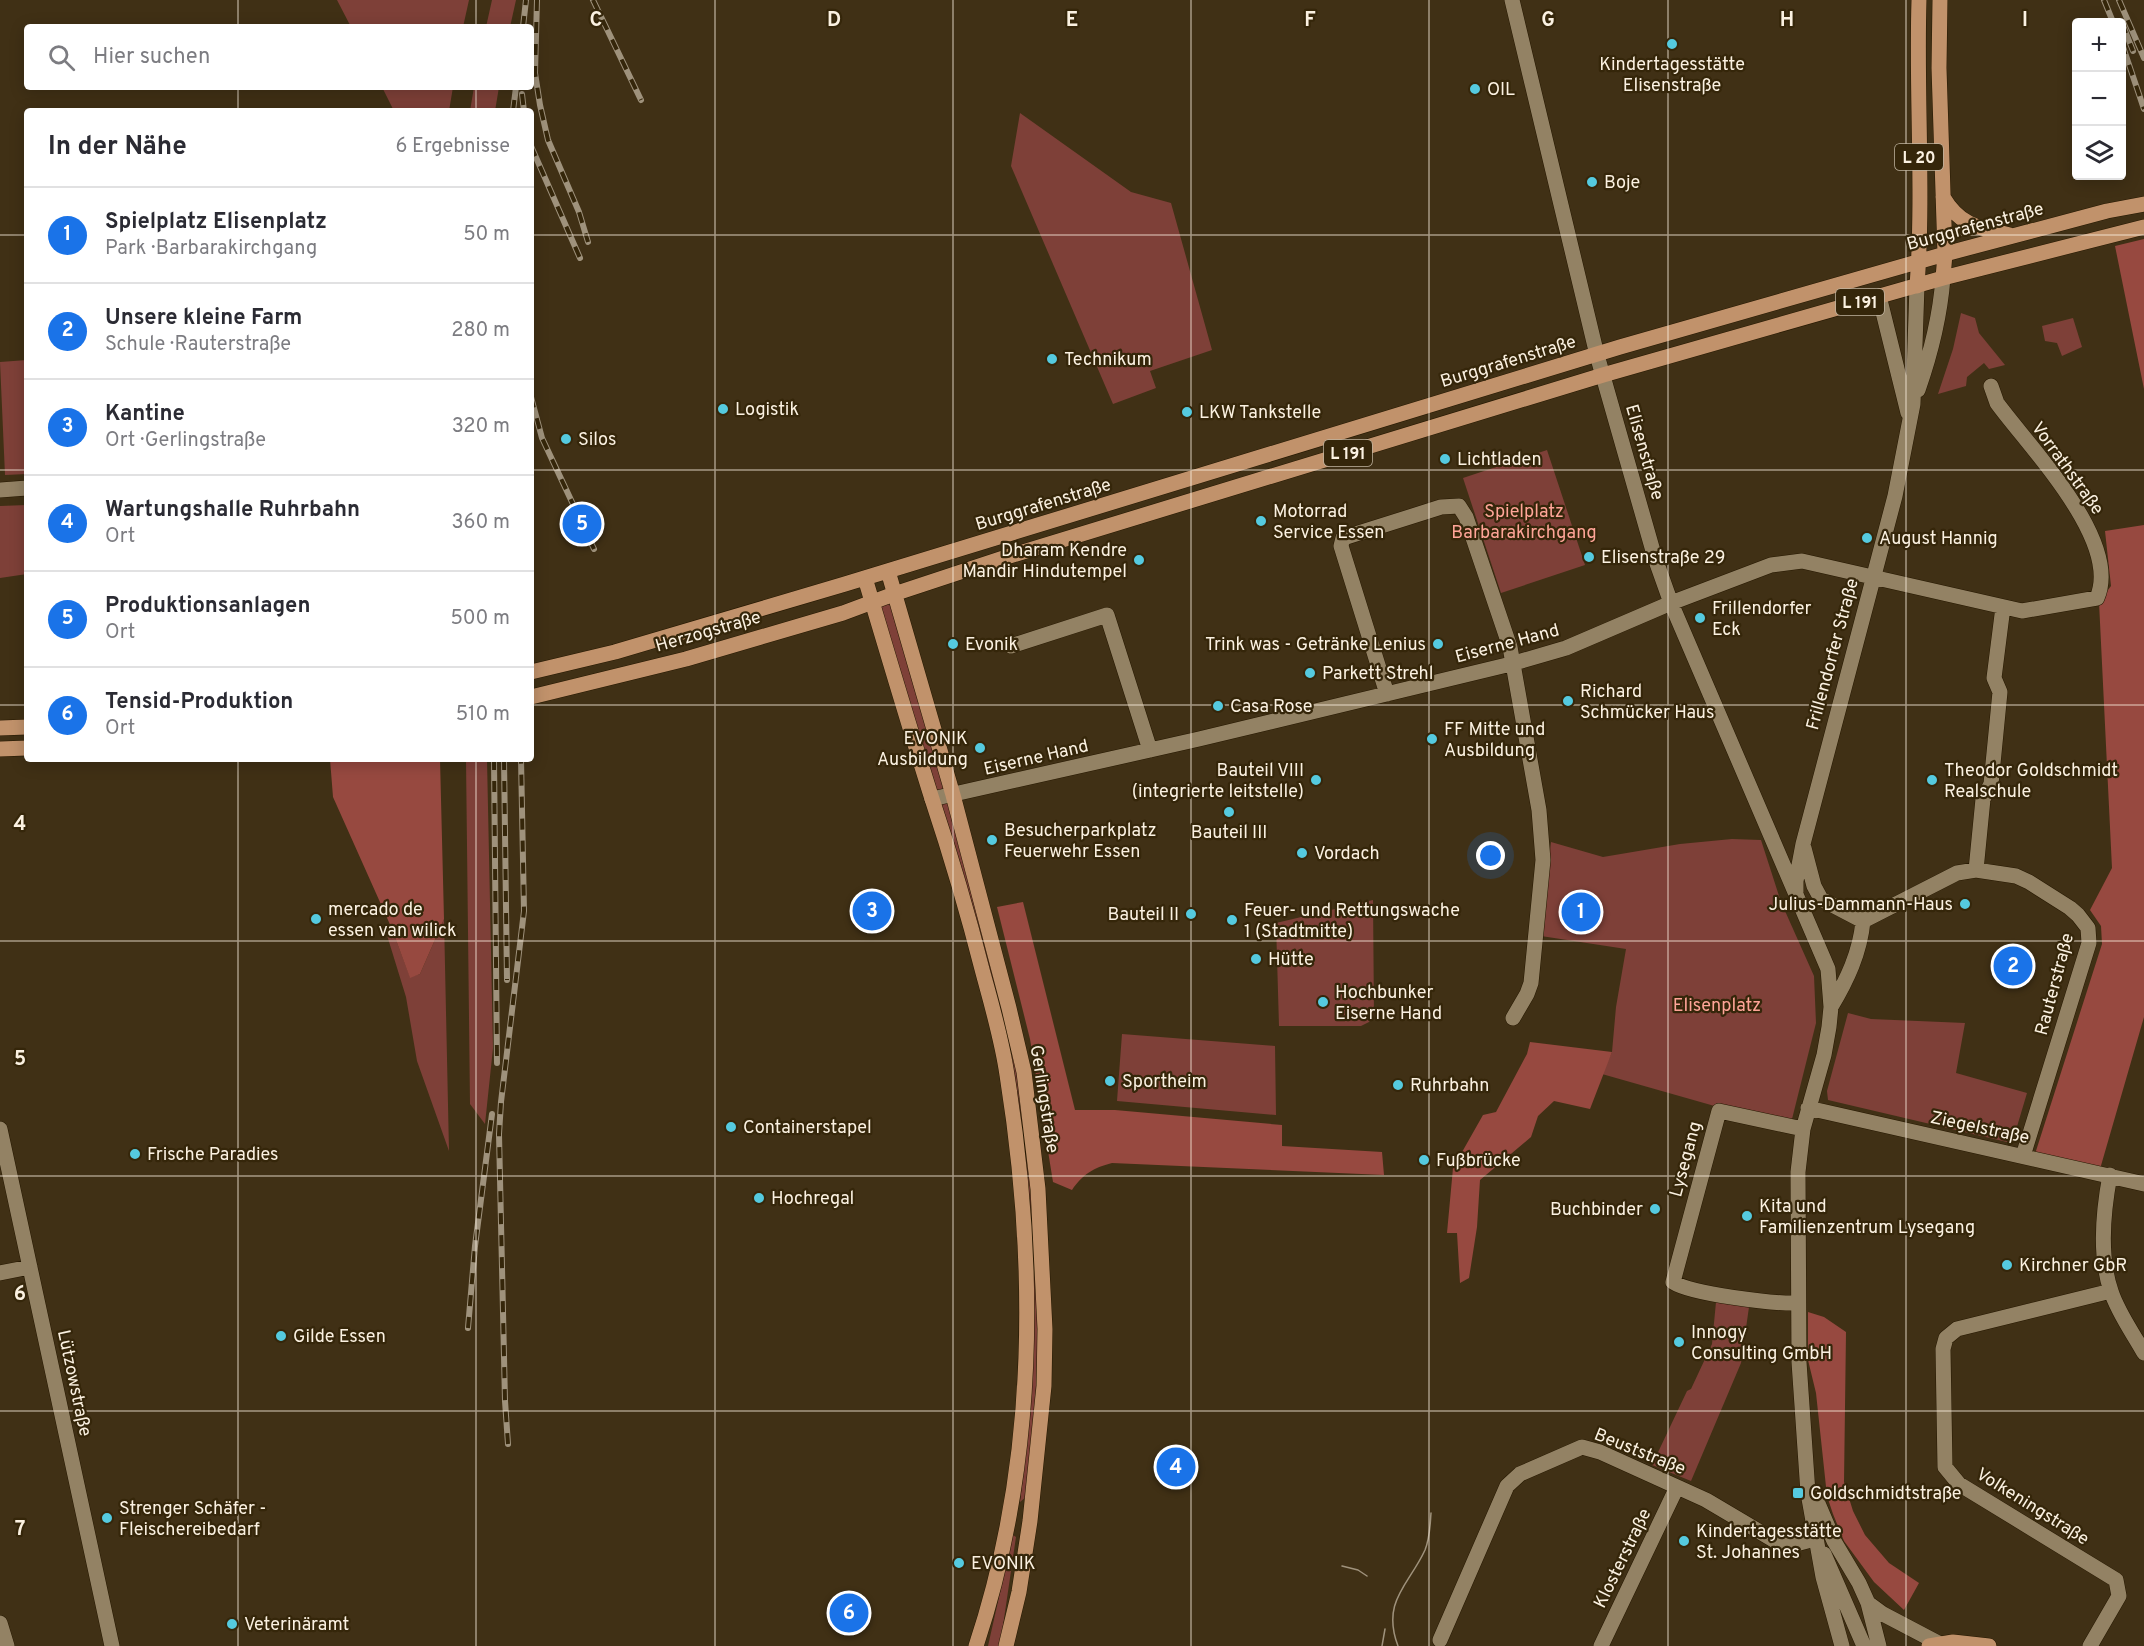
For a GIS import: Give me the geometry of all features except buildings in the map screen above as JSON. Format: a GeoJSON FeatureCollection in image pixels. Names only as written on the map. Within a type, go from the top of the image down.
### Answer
{"type":"FeatureCollection","features":[{"type":"Feature","properties":{"kind":"main road","name":"Frillendorfer Straße"},"geometry":{"type":"LineString","coordinates":[[1917,286],[1919,261],[1919,0]]}},
{"type":"Feature","properties":{"kind":"main road","name":"Frillendorfer Straße"},"geometry":{"type":"LineString","coordinates":[[1940,0],[1939,68],[1945,254],[1943,278]]}},
{"type":"Feature","properties":{"kind":"main road","name":"L 20"},"geometry":{"type":"LineString","coordinates":[[1943,196],[1956,215],[1966,222],[1977,228],[2012,236]]}},
{"type":"Feature","properties":{"kind":"main road","name":"Burggrafenstraße"},"geometry":{"type":"LineString","coordinates":[[888,571],[1597,355],[1919,261],[2136,205]]}},
{"type":"Feature","properties":{"kind":"main road"},"geometry":{"type":"LineString","coordinates":[[1917,286],[2139,228]]}},
{"type":"Feature","properties":{"kind":"main road","name":"L 191"},"geometry":{"type":"LineString","coordinates":[[894,594],[1004,558],[1603,375],[1917,286]]}},
{"type":"Feature","properties":{"kind":"main road","name":"Herzogstraße"},"geometry":{"type":"LineString","coordinates":[[534,671],[615,652],[888,571]]}},
{"type":"Feature","properties":{"kind":"main road","name":"Gerlingstraße"},"geometry":{"type":"LineString","coordinates":[[888,571],[953,795],[1009,1008],[1024,1072],[1038,1189],[1045,1329],[1044,1386],[1030,1521],[1019,1592],[1006,1646]]}},
{"type":"Feature","properties":{"kind":"main road","name":"Gerlingstraße"},"geometry":{"type":"LineString","coordinates":[[865,578],[950,853],[994,1012],[1007,1074],[1022,1198],[1026,1329],[1020,1445],[1009,1520],[988,1611],[976,1646]]}},
{"type":"Feature","properties":{"kind":"main road","name":"Herzogstraße"},"geometry":{"type":"LineString","coordinates":[[534,696],[686,659],[849,611],[894,594]]}},
{"type":"Feature","properties":{"kind":"main road"},"geometry":{"type":"LineString","coordinates":[[0,728],[24,727]]}},
{"type":"Feature","properties":{"kind":"main road"},"geometry":{"type":"LineString","coordinates":[[0,749],[24,748]]}},
{"type":"Feature","properties":{"kind":"main road"},"geometry":{"type":"LineString","coordinates":[[1934,1645],[1964,1643],[1989,1646]]}},
{"type":"Feature","properties":{"kind":"street","name":"Elisenstraße"},"geometry":{"type":"LineString","coordinates":[[1512,0],[1597,355],[1653,552],[1671,603],[1796,897]]}},
{"type":"Feature","properties":{"kind":"street","name":"Frillendorfer Straße"},"geometry":{"type":"LineString","coordinates":[[1913,404],[1934,339],[1941,307],[1943,278]]}},
{"type":"Feature","properties":{"kind":"street","name":"Frillendorfer Straße"},"geometry":{"type":"LineString","coordinates":[[1796,897],[1796,881],[1803,844],[1895,496],[1910,422],[1913,404],[1917,286]]}},
{"type":"Feature","properties":{"kind":"street","name":"Frillendorfer Straße"},"geometry":{"type":"LineString","coordinates":[[1879,296],[1910,422]]}},
{"type":"Feature","properties":{"kind":"street","name":"Vorrathstraße"},"geometry":{"type":"LineString","coordinates":[[1873,578],[2022,611],[2097,598],[2102,587],[2102,579],[2094,540],[2075,504],[1997,403],[1991,387]]}},
{"type":"Feature","properties":{"kind":"street"},"geometry":{"type":"LineString","coordinates":[[0,490],[24,488]]}},
{"type":"Feature","properties":{"kind":"street"},"geometry":{"type":"LineString","coordinates":[[1387,694],[1341,546],[1343,538],[1441,507],[1458,506],[1466,517],[1510,647],[1511,664],[1539,810],[1543,843],[1531,983],[1513,1018]]}},
{"type":"Feature","properties":{"kind":"street","name":"Eiserne Hand"},"geometry":{"type":"LineString","coordinates":[[932,799],[1511,664],[1566,648],[1671,603],[1772,566],[1802,561],[1873,578]]}},
{"type":"Feature","properties":{"kind":"street"},"geometry":{"type":"LineString","coordinates":[[1976,870],[1983,799],[1991,784],[2000,692],[1994,678],[2003,607]]}},
{"type":"Feature","properties":{"kind":"street"},"geometry":{"type":"LineString","coordinates":[[1011,645],[1107,615],[1150,750]]}},
{"type":"Feature","properties":{"kind":"street"},"geometry":{"type":"LineString","coordinates":[[1803,844],[1814,886],[1821,899],[1863,921],[1854,964],[1831,1007]]}},
{"type":"Feature","properties":{"kind":"street","name":"Rauterstraße"},"geometry":{"type":"LineString","coordinates":[[1863,921],[1957,873],[1976,870],[2004,873],[2029,882],[2085,922],[2090,933],[2086,955],[2024,1156]]}},
{"type":"Feature","properties":{"kind":"street"},"geometry":{"type":"LineString","coordinates":[[1796,897],[1828,969],[1831,1007],[1824,1055],[1803,1129],[1798,1172],[1798,1304],[1806,1474],[1815,1539],[1842,1646]]}},
{"type":"Feature","properties":{"kind":"street","name":"Ziegelstraße"},"geometry":{"type":"LineString","coordinates":[[1808,1108],[2144,1184]]}},
{"type":"Feature","properties":{"kind":"street","name":"Lysegang"},"geometry":{"type":"LineString","coordinates":[[1798,1304],[1682,1288],[1673,1282],[1719,1111],[1803,1129]]}},
{"type":"Feature","properties":{"kind":"street","name":"Lützowstraße"},"geometry":{"type":"LineString","coordinates":[[0,1129],[112,1646]]}},
{"type":"Feature","properties":{"kind":"street"},"geometry":{"type":"LineString","coordinates":[[2110,1176],[2106,1194],[2104,1230],[2106,1268],[2111,1291],[2119,1309],[2144,1353]]}},
{"type":"Feature","properties":{"kind":"street"},"geometry":{"type":"LineString","coordinates":[[0,1273],[30,1267]]}},
{"type":"Feature","properties":{"kind":"street","name":"Volkeningstraße"},"geometry":{"type":"LineString","coordinates":[[2090,1646],[2119,1596],[2116,1580],[1959,1484],[1945,1467],[1943,1349],[1946,1338],[1957,1329],[2111,1291]]}},
{"type":"Feature","properties":{"kind":"street","name":"Beuststraße"},"geometry":{"type":"LineString","coordinates":[[1440,1640],[1506,1486],[1520,1474],[1582,1447],[1589,1448],[1706,1500],[1777,1542],[1792,1545],[1815,1539]]}},
{"type":"Feature","properties":{"kind":"street"},"geometry":{"type":"LineString","coordinates":[[1806,1474],[1834,1541],[1869,1604],[1879,1646]]}},
{"type":"Feature","properties":{"kind":"street","name":"Klosterstraße"},"geometry":{"type":"LineString","coordinates":[[1601,1646],[1677,1487]]}},
{"type":"Feature","properties":{"kind":"street"},"geometry":{"type":"LineString","coordinates":[[1815,1539],[1832,1570],[1864,1646]]}},
{"type":"Feature","properties":{"kind":"street"},"geometry":{"type":"LineString","coordinates":[[1869,1604],[1934,1645]]}},
{"type":"Feature","properties":{"kind":"street"},"geometry":{"type":"LineString","coordinates":[[0,1623],[7,1646]]}},
{"type":"Feature","properties":{"kind":"green space"},"geometry":{"type":"Polygon","coordinates":[[[337,0],[469,0],[464,24],[349,24],[337,0]]]}},
{"type":"Feature","properties":{"kind":"green space"},"geometry":{"type":"Polygon","coordinates":[[[492,0],[516,0],[511,24],[487,24],[492,0]]]}},
{"type":"Feature","properties":{"kind":"green space"},"geometry":{"type":"Polygon","coordinates":[[[384,90],[452,90],[450,108],[392,108],[384,90]]]}},
{"type":"Feature","properties":{"kind":"green space"},"geometry":{"type":"Polygon","coordinates":[[[474,90],[498,90],[496,108],[470,108],[474,90]]]}},
{"type":"Feature","properties":{"kind":"green space"},"geometry":{"type":"Polygon","coordinates":[[[1020,113],[1131,192],[1171,203],[1212,350],[1150,371],[1156,388],[1113,404],[1011,166],[1020,113]]]}},
{"type":"Feature","properties":{"kind":"green space"},"geometry":{"type":"Polygon","coordinates":[[[1961,313],[1975,318],[1979,333],[2005,365],[1989,369],[1984,363],[1967,377],[1966,386],[1938,394],[1953,349],[1961,313]]]}},
{"type":"Feature","properties":{"kind":"green space"},"geometry":{"type":"Polygon","coordinates":[[[2073,318],[2082,347],[2062,356],[2057,343],[2045,341],[2042,326],[2073,318]]]}},
{"type":"Feature","properties":{"kind":"green space"},"geometry":{"type":"Polygon","coordinates":[[[24,360],[24,474],[5,475],[0,362],[24,360]]]}},
{"type":"Feature","properties":{"kind":"green space","name":"Spielplatz Barbarakirchgang"},"geometry":{"type":"Polygon","coordinates":[[[1547,450],[1585,565],[1501,593],[1463,478],[1547,450]]]}},
{"type":"Feature","properties":{"kind":"green space"},"geometry":{"type":"Polygon","coordinates":[[[24,505],[24,574],[0,578],[0,506],[24,505]]]}},
{"type":"Feature","properties":{"kind":"green space"},"geometry":{"type":"Polygon","coordinates":[[[894,594],[953,795],[1017,1073],[1030,1159],[1038,1327],[1034,1442],[1027,1496],[1020,1502],[1027,1442],[1014,1072],[872,602],[894,594]]]}},
{"type":"Feature","properties":{"kind":"green space"},"geometry":{"type":"Polygon","coordinates":[[[466,762],[487,762],[493,1048],[485,1124],[470,1104],[466,762]]]}},
{"type":"Feature","properties":{"kind":"green space","name":"Elisenplatz"},"geometry":{"type":"Polygon","coordinates":[[[1732,839],[1761,840],[1781,902],[1814,976],[1816,1023],[1792,1119],[1718,1107],[1602,1074],[1612,1052],[1616,1007],[1626,949],[1541,936],[1551,842],[1603,857],[1680,844],[1732,839]]]}},
{"type":"Feature","properties":{"kind":"green space"},"geometry":{"type":"Polygon","coordinates":[[[1373,900],[1374,1015],[1369,1022],[1361,1026],[1279,1026],[1276,923],[1373,900]]]}},
{"type":"Feature","properties":{"kind":"green space"},"geometry":{"type":"Polygon","coordinates":[[[444,919],[449,1151],[417,1061],[406,997],[386,932],[392,929],[410,977],[420,974],[444,919]]]}},
{"type":"Feature","properties":{"kind":"green space"},"geometry":{"type":"Polygon","coordinates":[[[1848,1013],[1871,1019],[1965,1023],[1956,1073],[2027,1093],[2013,1140],[2007,1142],[1828,1100],[1827,1091],[1848,1013]]]}},
{"type":"Feature","properties":{"kind":"green space"},"geometry":{"type":"Polygon","coordinates":[[[1122,1034],[1275,1046],[1276,1115],[1117,1101],[1122,1034]]]}},
{"type":"Feature","properties":{"kind":"green space"},"geometry":{"type":"Polygon","coordinates":[[[1716,1302],[1749,1307],[1741,1363],[1691,1481],[1652,1465],[1712,1344],[1716,1302]]]}},
{"type":"Feature","properties":{"kind":"green space"},"geometry":{"type":"Polygon","coordinates":[[[1013,1535],[1016,1537],[1000,1646],[988,1646],[1013,1535]]]}},
{"type":"Feature","properties":{"kind":"shaded area"},"geometry":{"type":"Polygon","coordinates":[[[2144,239],[2144,389],[2115,246],[2144,239]]]}},
{"type":"Feature","properties":{"kind":"shaded area"},"geometry":{"type":"Polygon","coordinates":[[[2144,525],[2144,1017],[2100,1169],[2035,1154],[2102,944],[2101,926],[2090,910],[2112,868],[2099,602],[2111,586],[2105,531],[2144,525]]]}},
{"type":"Feature","properties":{"kind":"shaded area"},"geometry":{"type":"Polygon","coordinates":[[[330,762],[440,762],[444,919],[420,974],[410,978],[392,929],[333,797],[330,762]]]}},
{"type":"Feature","properties":{"kind":"shaded area"},"geometry":{"type":"Polygon","coordinates":[[[1023,902],[1075,1110],[1115,1110],[1282,1125],[1282,1146],[1382,1152],[1384,1175],[1112,1163],[1089,1172],[1072,1190],[1053,1182],[1030,1039],[997,907],[1023,902]]]}},
{"type":"Feature","properties":{"kind":"shaded area"},"geometry":{"type":"Polygon","coordinates":[[[1530,1042],[1612,1052],[1590,1109],[1554,1101],[1538,1116],[1531,1137],[1480,1180],[1477,1227],[1469,1278],[1460,1283],[1457,1233],[1447,1233],[1453,1168],[1483,1115],[1496,1112],[1527,1054],[1530,1042]]]}},
{"type":"Feature","properties":{"kind":"shaded area"},"geometry":{"type":"Polygon","coordinates":[[[1808,1312],[1824,1317],[1846,1332],[1844,1482],[1853,1511],[1865,1535],[1889,1563],[1919,1583],[1904,1610],[1874,1582],[1844,1541],[1827,1496],[1816,1393],[1808,1360],[1808,1312]]]}},
{"type":"Feature","properties":{"kind":"tram line"},"geometry":{"type":"LineString","coordinates":[[1398,1646],[1393,1617],[1395,1605],[1425,1550],[1431,1513]]}},
{"type":"Feature","properties":{"kind":"tram line"},"geometry":{"type":"LineString","coordinates":[[1342,1566],[1358,1570],[1367,1576]]}},
{"type":"Feature","properties":{"kind":"tram line"},"geometry":{"type":"LineString","coordinates":[[1382,1646],[1385,1629]]}},
{"type":"Feature","properties":{"kind":"railway"},"geometry":{"type":"LineString","coordinates":[[523,24],[526,0]]}},
{"type":"Feature","properties":{"kind":"railway"},"geometry":{"type":"LineString","coordinates":[[537,0],[535,73],[540,105],[548,140],[579,212],[588,242]]}},
{"type":"Feature","properties":{"kind":"railway"},"geometry":{"type":"LineString","coordinates":[[593,0],[641,100]]}},
{"type":"Feature","properties":{"kind":"railway"},"geometry":{"type":"LineString","coordinates":[[2104,0],[2111,18]]}},
{"type":"Feature","properties":{"kind":"railway"},"geometry":{"type":"LineString","coordinates":[[2119,0],[2144,58]]}},
{"type":"Feature","properties":{"kind":"railway"},"geometry":{"type":"LineString","coordinates":[[2126,33],[2133,51]]}},
{"type":"Feature","properties":{"kind":"railway"},"geometry":{"type":"LineString","coordinates":[[2126,56],[2144,109]]}},
{"type":"Feature","properties":{"kind":"railway"},"geometry":{"type":"LineString","coordinates":[[513,108],[516,90]]}},
{"type":"Feature","properties":{"kind":"railway"},"geometry":{"type":"LineString","coordinates":[[522,94],[524,108]]}},
{"type":"Feature","properties":{"kind":"railway"},"geometry":{"type":"LineString","coordinates":[[534,153],[580,258]]}},
{"type":"Feature","properties":{"kind":"railway"},"geometry":{"type":"LineString","coordinates":[[534,408],[542,438],[594,549]]}},
{"type":"Feature","properties":{"kind":"railway"},"geometry":{"type":"LineString","coordinates":[[494,762],[497,1063]]}},
{"type":"Feature","properties":{"kind":"railway"},"geometry":{"type":"LineString","coordinates":[[504,762],[507,980]]}},
{"type":"Feature","properties":{"kind":"railway"},"geometry":{"type":"LineString","coordinates":[[508,1444],[499,1134],[524,911],[521,762]]}},
{"type":"Feature","properties":{"kind":"railway"},"geometry":{"type":"LineString","coordinates":[[468,1328],[475,1246],[492,1114]]}},
{"type":"Feature","properties":{"kind":"place","name":"Kindertagesstätte Elisenstraße"},"geometry":{"type":"Point","coordinates":[1672,44]}},
{"type":"Feature","properties":{"kind":"place","name":"OIL"},"geometry":{"type":"Point","coordinates":[1475,89]}},
{"type":"Feature","properties":{"kind":"place","name":"Boje"},"geometry":{"type":"Point","coordinates":[1592,182]}},
{"type":"Feature","properties":{"kind":"place","name":"Technikum"},"geometry":{"type":"Point","coordinates":[1052,359]}},
{"type":"Feature","properties":{"kind":"place","name":"Logistik"},"geometry":{"type":"Point","coordinates":[723,409]}},
{"type":"Feature","properties":{"kind":"place","name":"LKW Tankstelle"},"geometry":{"type":"Point","coordinates":[1187,412]}},
{"type":"Feature","properties":{"kind":"place","name":"Silos"},"geometry":{"type":"Point","coordinates":[566,439]}},
{"type":"Feature","properties":{"kind":"place","name":"Lichtladen"},"geometry":{"type":"Point","coordinates":[1445,459]}},
{"type":"Feature","properties":{"kind":"place","name":"Motorrad Service Essen"},"geometry":{"type":"Point","coordinates":[1261,521]}},
{"type":"Feature","properties":{"kind":"place","name":"Produktionsanlagen"},"geometry":{"type":"Point","coordinates":[582,524]}},
{"type":"Feature","properties":{"kind":"place","name":"August Hannig"},"geometry":{"type":"Point","coordinates":[1867,538]}},
{"type":"Feature","properties":{"kind":"place","name":"Elisenstraße 29"},"geometry":{"type":"Point","coordinates":[1589,557]}},
{"type":"Feature","properties":{"kind":"place","name":"Dharam Kendre Mandir Hindutempel"},"geometry":{"type":"Point","coordinates":[1139,560]}},
{"type":"Feature","properties":{"kind":"place","name":"Frillendorfer Eck"},"geometry":{"type":"Point","coordinates":[1700,618]}},
{"type":"Feature","properties":{"kind":"place","name":"Evonik"},"geometry":{"type":"Point","coordinates":[953,644]}},
{"type":"Feature","properties":{"kind":"place","name":"Trink was - Getränke Lenius"},"geometry":{"type":"Point","coordinates":[1438,644]}},
{"type":"Feature","properties":{"kind":"place","name":"Parkett Strehl"},"geometry":{"type":"Point","coordinates":[1310,673]}},
{"type":"Feature","properties":{"kind":"place","name":"Richard Schmücker Haus"},"geometry":{"type":"Point","coordinates":[1568,701]}},
{"type":"Feature","properties":{"kind":"place","name":"Casa Rose"},"geometry":{"type":"Point","coordinates":[1218,706]}},
{"type":"Feature","properties":{"kind":"place","name":"FF Mitte und Ausbildung"},"geometry":{"type":"Point","coordinates":[1432,739]}},
{"type":"Feature","properties":{"kind":"place","name":"EVONIK Ausbildung"},"geometry":{"type":"Point","coordinates":[980,748]}},
{"type":"Feature","properties":{"kind":"place","name":"Bauteil VIII (integrierte leitstelle)"},"geometry":{"type":"Point","coordinates":[1316,780]}},
{"type":"Feature","properties":{"kind":"place","name":"Theodor Goldschmidt Realschule"},"geometry":{"type":"Point","coordinates":[1932,780]}},
{"type":"Feature","properties":{"kind":"place","name":"Bauteil III"},"geometry":{"type":"Point","coordinates":[1229,812]}},
{"type":"Feature","properties":{"kind":"place","name":"Besucherparkplatz Feuerwehr Essen"},"geometry":{"type":"Point","coordinates":[992,840]}},
{"type":"Feature","properties":{"kind":"place","name":"Vordach"},"geometry":{"type":"Point","coordinates":[1302,853]}},
{"type":"Feature","properties":{"kind":"place","name":"Julius-Dammann-Haus"},"geometry":{"type":"Point","coordinates":[1965,904]}},
{"type":"Feature","properties":{"kind":"place","name":"Kantine"},"geometry":{"type":"Point","coordinates":[872,911]}},
{"type":"Feature","properties":{"kind":"place","name":"Spielplatz Elisenplatz"},"geometry":{"type":"Point","coordinates":[1581,912]}},
{"type":"Feature","properties":{"kind":"place","name":"Bauteil II"},"geometry":{"type":"Point","coordinates":[1191,914]}},
{"type":"Feature","properties":{"kind":"place","name":"mercado de essen van wilick"},"geometry":{"type":"Point","coordinates":[316,919]}},
{"type":"Feature","properties":{"kind":"place","name":"Feuer- und Rettungswache 1 (Stadtmitte)"},"geometry":{"type":"Point","coordinates":[1232,920]}},
{"type":"Feature","properties":{"kind":"place","name":"Hütte"},"geometry":{"type":"Point","coordinates":[1256,959]}},
{"type":"Feature","properties":{"kind":"place","name":"Unsere kleine Farm"},"geometry":{"type":"Point","coordinates":[2013,966]}},
{"type":"Feature","properties":{"kind":"place","name":"Hochbunker Eiserne Hand"},"geometry":{"type":"Point","coordinates":[1323,1002]}},
{"type":"Feature","properties":{"kind":"place","name":"Sportheim"},"geometry":{"type":"Point","coordinates":[1110,1081]}},
{"type":"Feature","properties":{"kind":"place","name":"Ruhrbahn"},"geometry":{"type":"Point","coordinates":[1398,1085]}},
{"type":"Feature","properties":{"kind":"place","name":"Containerstapel"},"geometry":{"type":"Point","coordinates":[731,1127]}},
{"type":"Feature","properties":{"kind":"place","name":"Frische Paradies"},"geometry":{"type":"Point","coordinates":[135,1154]}},
{"type":"Feature","properties":{"kind":"place","name":"Fußbrücke"},"geometry":{"type":"Point","coordinates":[1424,1160]}},
{"type":"Feature","properties":{"kind":"place","name":"Hochregal"},"geometry":{"type":"Point","coordinates":[759,1198]}},
{"type":"Feature","properties":{"kind":"place","name":"Buchbinder"},"geometry":{"type":"Point","coordinates":[1655,1209]}},
{"type":"Feature","properties":{"kind":"place","name":"Kita und Familienzentrum Lysegang"},"geometry":{"type":"Point","coordinates":[1747,1216]}},
{"type":"Feature","properties":{"kind":"place","name":"Kirchner GbR"},"geometry":{"type":"Point","coordinates":[2007,1265]}},
{"type":"Feature","properties":{"kind":"place","name":"Gilde Essen"},"geometry":{"type":"Point","coordinates":[281,1336]}},
{"type":"Feature","properties":{"kind":"place","name":"Innogy Consulting GmbH"},"geometry":{"type":"Point","coordinates":[1679,1342]}},
{"type":"Feature","properties":{"kind":"place","name":"Wartungshalle Ruhrbahn"},"geometry":{"type":"Point","coordinates":[1176,1467]}},
{"type":"Feature","properties":{"kind":"place","name":"Goldschmidtstraße"},"geometry":{"type":"Point","coordinates":[1798,1493]}},
{"type":"Feature","properties":{"kind":"place","name":"Strenger Schäfer - Fleischereibedarf"},"geometry":{"type":"Point","coordinates":[107,1518]}},
{"type":"Feature","properties":{"kind":"place","name":"Kindertagesstätte St. Johannes"},"geometry":{"type":"Point","coordinates":[1684,1541]}},
{"type":"Feature","properties":{"kind":"place","name":"EVONIK"},"geometry":{"type":"Point","coordinates":[959,1563]}},
{"type":"Feature","properties":{"kind":"place","name":"Tensid-Produktion"},"geometry":{"type":"Point","coordinates":[849,1613]}},
{"type":"Feature","properties":{"kind":"place","name":"Veterinäramt"},"geometry":{"type":"Point","coordinates":[232,1624]}}]}
